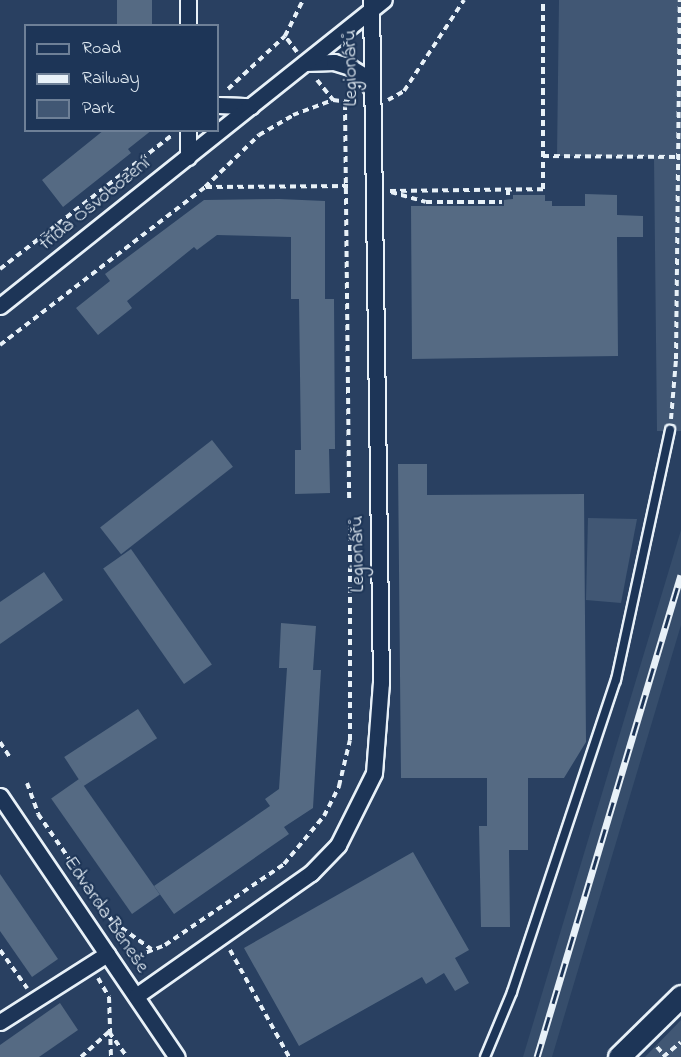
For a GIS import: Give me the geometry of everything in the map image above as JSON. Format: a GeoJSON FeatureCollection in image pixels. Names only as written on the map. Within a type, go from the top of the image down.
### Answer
{"type":"FeatureCollection","features":[{"type":"Feature","properties":{"kind":"street"},"geometry":{"type":"LineString","coordinates":[[188,0],[188,24]]}},
{"type":"Feature","properties":{"kind":"street","name":"třída Osvobození"},"geometry":{"type":"LineString","coordinates":[[219,132],[305,63],[372,5],[384,0]]}},
{"type":"Feature","properties":{"kind":"street","name":"Legionářů"},"geometry":{"type":"LineString","coordinates":[[136,996],[311,873],[338,845],[354,821],[375,765],[381,682],[372,5]]}},
{"type":"Feature","properties":{"kind":"street"},"geometry":{"type":"LineString","coordinates":[[305,63],[334,62],[350,67],[363,75],[373,96]]}},
{"type":"Feature","properties":{"kind":"street"},"geometry":{"type":"LineString","coordinates":[[219,105],[251,106]]}},
{"type":"Feature","properties":{"kind":"street"},"geometry":{"type":"LineString","coordinates":[[188,132],[188,157]]}},
{"type":"Feature","properties":{"kind":"street","name":"třída Osvobození"},"geometry":{"type":"LineString","coordinates":[[0,306],[219,132]]}},
{"type":"Feature","properties":{"kind":"street","name":"Edvarda Beneše"},"geometry":{"type":"LineString","coordinates":[[0,796],[177,1057]]}},
{"type":"Feature","properties":{"kind":"street"},"geometry":{"type":"LineString","coordinates":[[0,1022],[107,954]]}},
{"type":"Feature","properties":{"kind":"street"},"geometry":{"type":"LineString","coordinates":[[619,1057],[681,996]]}},
{"type":"Feature","properties":{"kind":"lane"},"geometry":{"type":"LineString","coordinates":[[485,1057],[512,992],[616,680],[670,430]]}},
{"type":"Feature","properties":{"kind":"path"},"geometry":{"type":"LineString","coordinates":[[454,0],[458,7]]}},
{"type":"Feature","properties":{"kind":"path"},"geometry":{"type":"LineString","coordinates":[[0,345],[205,187],[259,135],[293,115],[333,100],[345,104],[373,96],[391,100],[404,91],[464,0]]}},
{"type":"Feature","properties":{"kind":"path"},"geometry":{"type":"LineString","coordinates":[[502,202],[426,202],[386,191],[543,189],[543,0]]}},
{"type":"Feature","properties":{"kind":"path"},"geometry":{"type":"LineString","coordinates":[[670,430],[676,359],[680,0]]}},
{"type":"Feature","properties":{"kind":"path"},"geometry":{"type":"LineString","coordinates":[[226,90],[285,36]]}},
{"type":"Feature","properties":{"kind":"path"},"geometry":{"type":"LineString","coordinates":[[345,104],[348,186],[350,498]]}},
{"type":"Feature","properties":{"kind":"path"},"geometry":{"type":"LineString","coordinates":[[0,269],[174,132]]}},
{"type":"Feature","properties":{"kind":"path"},"geometry":{"type":"LineString","coordinates":[[543,156],[678,157]]}},
{"type":"Feature","properties":{"kind":"path"},"geometry":{"type":"LineString","coordinates":[[205,187],[348,186]]}},
{"type":"Feature","properties":{"kind":"path"},"geometry":{"type":"LineString","coordinates":[[508,189],[508,199]]}},
{"type":"Feature","properties":{"kind":"path"},"geometry":{"type":"LineString","coordinates":[[349,379],[356,379]]}},
{"type":"Feature","properties":{"kind":"path"},"geometry":{"type":"LineString","coordinates":[[137,956],[165,945],[284,864],[324,816],[339,786],[351,718],[350,520]]}},
{"type":"Feature","properties":{"kind":"path"},"geometry":{"type":"LineString","coordinates":[[0,742],[9,756]]}},
{"type":"Feature","properties":{"kind":"path"},"geometry":{"type":"LineString","coordinates":[[27,783],[38,814],[113,922],[151,949]]}},
{"type":"Feature","properties":{"kind":"path"},"geometry":{"type":"LineString","coordinates":[[0,950],[34,999]]}},
{"type":"Feature","properties":{"kind":"path"},"geometry":{"type":"LineString","coordinates":[[221,956],[230,950],[289,1057]]}},
{"type":"Feature","properties":{"kind":"path"},"geometry":{"type":"LineString","coordinates":[[85,967],[110,997],[111,1057]]}},
{"type":"Feature","properties":{"kind":"path"},"geometry":{"type":"LineString","coordinates":[[97,979],[107,974]]}},
{"type":"Feature","properties":{"kind":"path"},"geometry":{"type":"LineString","coordinates":[[81,1057],[109,1032]]}},
{"type":"Feature","properties":{"kind":"path"},"geometry":{"type":"LineString","coordinates":[[109,1032],[127,1057]]}},
{"type":"Feature","properties":{"kind":"path"},"geometry":{"type":"LineString","coordinates":[[657,1047],[664,1056],[681,1042]]}},
{"type":"Feature","properties":{"kind":"shaded area"},"geometry":{"type":"Polygon","coordinates":[[[681,530],[681,625],[552,1057],[523,1057],[681,530]]]}},
{"type":"Feature","properties":{"kind":"green space"},"geometry":{"type":"Polygon","coordinates":[[[559,0],[681,0],[681,431],[657,431],[654,157],[557,156],[559,0]]]}},
{"type":"Feature","properties":{"kind":"green space"},"geometry":{"type":"Polygon","coordinates":[[[588,518],[637,519],[621,603],[586,600],[588,518]]]}},
{"type":"Feature","properties":{"kind":"green space"},"geometry":{"type":"Polygon","coordinates":[[[681,1020],[681,1057],[645,1057],[681,1020]]]}},
{"type":"Feature","properties":{"kind":"building"},"geometry":{"type":"Polygon","coordinates":[[[117,0],[152,0],[152,24],[117,24],[117,0]]]}},
{"type":"Feature","properties":{"kind":"building"},"geometry":{"type":"Polygon","coordinates":[[[102,132],[149,132],[128,149],[131,153],[63,207],[42,180],[102,132]]]}},
{"type":"Feature","properties":{"kind":"building"},"geometry":{"type":"Polygon","coordinates":[[[585,194],[617,195],[617,215],[643,216],[643,237],[617,237],[618,356],[412,359],[411,206],[504,206],[504,200],[513,199],[513,195],[545,195],[545,201],[552,201],[552,206],[585,206],[585,194]]]}},
{"type":"Feature","properties":{"kind":"building"},"geometry":{"type":"Polygon","coordinates":[[[204,200],[325,201],[325,299],[334,299],[335,449],[329,449],[330,493],[295,494],[295,450],[301,450],[299,299],[291,299],[291,237],[217,235],[197,250],[194,247],[127,301],[132,308],[98,335],[76,308],[110,281],[105,274],[204,200]]]}},
{"type":"Feature","properties":{"kind":"building"},"geometry":{"type":"Polygon","coordinates":[[[212,440],[233,467],[121,554],[100,527],[212,440]]]}},
{"type":"Feature","properties":{"kind":"building"},"geometry":{"type":"Polygon","coordinates":[[[398,464],[427,464],[427,495],[584,494],[586,742],[564,778],[528,778],[528,850],[509,850],[510,927],[481,927],[479,826],[487,826],[487,778],[401,778],[398,464]]]}},
{"type":"Feature","properties":{"kind":"building"},"geometry":{"type":"Polygon","coordinates":[[[131,549],[212,665],[184,684],[103,569],[131,549]]]}},
{"type":"Feature","properties":{"kind":"building"},"geometry":{"type":"Polygon","coordinates":[[[44,572],[63,600],[0,644],[0,602],[44,572]]]}},
{"type":"Feature","properties":{"kind":"building"},"geometry":{"type":"Polygon","coordinates":[[[281,623],[316,626],[313,670],[321,670],[313,808],[284,827],[289,834],[174,914],[154,886],[270,806],[265,799],[279,789],[287,668],[279,668],[281,623]]]}},
{"type":"Feature","properties":{"kind":"building"},"geometry":{"type":"Polygon","coordinates":[[[138,709],[157,738],[83,786],[64,757],[138,709]]]}},
{"type":"Feature","properties":{"kind":"building"},"geometry":{"type":"Polygon","coordinates":[[[79,779],[160,895],[132,914],[51,799],[79,779]]]}},
{"type":"Feature","properties":{"kind":"building"},"geometry":{"type":"Polygon","coordinates":[[[413,852],[469,950],[455,958],[469,983],[455,991],[444,973],[426,984],[422,977],[299,1046],[244,948],[413,852]]]}},
{"type":"Feature","properties":{"kind":"building"},"geometry":{"type":"Polygon","coordinates":[[[0,874],[58,959],[32,977],[0,931],[0,874]]]}},
{"type":"Feature","properties":{"kind":"building"},"geometry":{"type":"Polygon","coordinates":[[[60,1003],[78,1030],[39,1057],[0,1057],[0,1045],[60,1003]]]}},
{"type":"Feature","properties":{"kind":"railway"},"geometry":{"type":"LineString","coordinates":[[537,1057],[681,575]]}}]}
